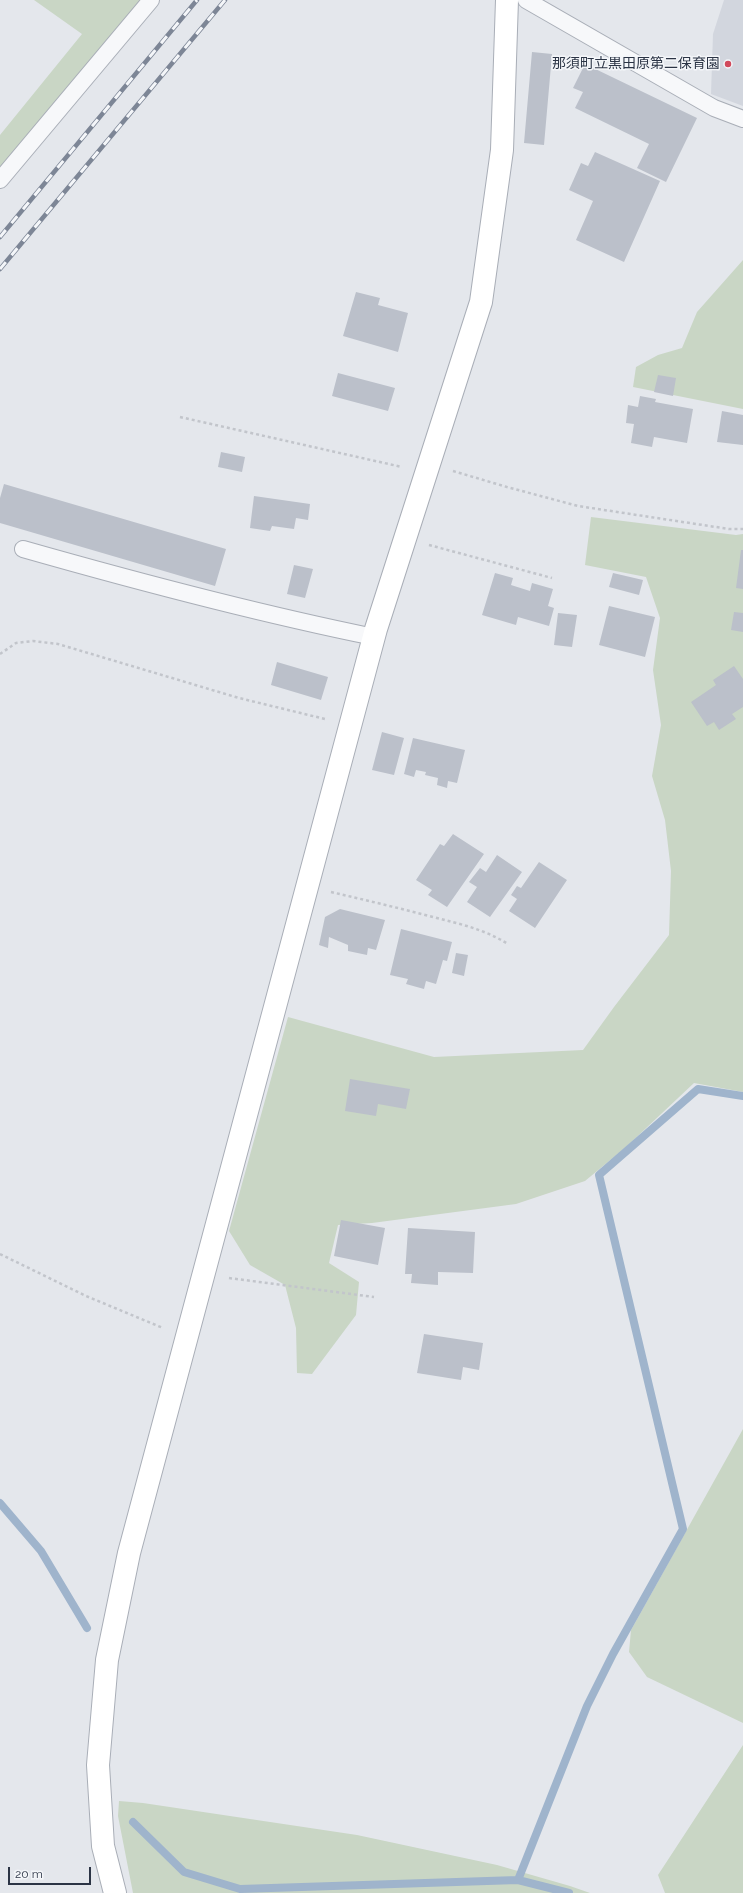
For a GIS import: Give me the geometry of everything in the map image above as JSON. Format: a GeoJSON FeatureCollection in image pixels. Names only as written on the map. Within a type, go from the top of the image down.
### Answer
{"type":"FeatureCollection","features":[{"type":"Feature","properties":{"kind":"street"},"geometry":{"type":"LineString","coordinates":[[116,1893],[103,1846],[98,1765],[107,1660],[129,1553],[374,637],[481,302],[502,150],[507,0]]}},
{"type":"Feature","properties":{"kind":"lane"},"geometry":{"type":"LineString","coordinates":[[0,180],[151,0]]}},
{"type":"Feature","properties":{"kind":"lane"},"geometry":{"type":"LineString","coordinates":[[526,0],[714,108],[743,119]]}},
{"type":"Feature","properties":{"kind":"lane"},"geometry":{"type":"LineString","coordinates":[[23,549],[129,580],[281,618],[374,637]]}},
{"type":"Feature","properties":{"kind":"path"},"geometry":{"type":"LineString","coordinates":[[180,416],[344,455],[428,468],[578,506],[729,529],[743,529]]}},
{"type":"Feature","properties":{"kind":"path"},"geometry":{"type":"LineString","coordinates":[[405,538],[552,578]]}},
{"type":"Feature","properties":{"kind":"path"},"geometry":{"type":"LineString","coordinates":[[0,654],[16,643],[33,641],[58,644],[239,698],[350,725]]}},
{"type":"Feature","properties":{"kind":"path"},"geometry":{"type":"LineString","coordinates":[[307,887],[386,904],[473,927],[490,933],[508,944]]}},
{"type":"Feature","properties":{"kind":"path"},"geometry":{"type":"LineString","coordinates":[[0,1254],[86,1296],[186,1337]]}},
{"type":"Feature","properties":{"kind":"path"},"geometry":{"type":"LineString","coordinates":[[203,1274],[374,1297]]}},
{"type":"Feature","properties":{"kind":"shaded area","name":"那須町立黒田原第二保育園"},"geometry":{"type":"Polygon","coordinates":[[[724,0],[743,0],[743,106],[711,94],[713,34],[724,0]]]}},
{"type":"Feature","properties":{"kind":"green space"},"geometry":{"type":"Polygon","coordinates":[[[34,0],[141,0],[0,170],[0,135],[82,34],[34,0]]]}},
{"type":"Feature","properties":{"kind":"green space"},"geometry":{"type":"Polygon","coordinates":[[[743,260],[743,409],[633,387],[636,367],[658,355],[682,348],[697,312],[743,260]]]}},
{"type":"Feature","properties":{"kind":"green space"},"geometry":{"type":"Polygon","coordinates":[[[591,517],[736,535],[743,534],[743,1092],[694,1083],[626,1147],[585,1181],[516,1204],[372,1223],[338,1225],[329,1263],[359,1282],[356,1315],[312,1374],[297,1373],[296,1328],[285,1285],[250,1265],[229,1231],[288,1017],[434,1057],[583,1050],[669,935],[671,871],[665,820],[652,776],[661,725],[653,670],[660,618],[646,577],[585,565],[591,517]]]}},
{"type":"Feature","properties":{"kind":"green space"},"geometry":{"type":"Polygon","coordinates":[[[743,1429],[743,1723],[647,1677],[629,1652],[631,1630],[743,1429]]]}},
{"type":"Feature","properties":{"kind":"green space"},"geometry":{"type":"Polygon","coordinates":[[[743,1745],[743,1893],[665,1893],[658,1875],[743,1745]]]}},
{"type":"Feature","properties":{"kind":"green space"},"geometry":{"type":"Polygon","coordinates":[[[119,1801],[143,1803],[357,1835],[497,1865],[590,1893],[133,1893],[118,1816],[119,1801]]]}},
{"type":"Feature","properties":{"kind":"building"},"geometry":{"type":"Polygon","coordinates":[[[532,52],[552,54],[544,145],[524,143],[532,52]]]}},
{"type":"Feature","properties":{"kind":"building"},"geometry":{"type":"Polygon","coordinates":[[[585,64],[697,118],[666,182],[637,168],[649,144],[575,108],[583,92],[573,88],[585,64]]]}},
{"type":"Feature","properties":{"kind":"building"},"geometry":{"type":"Polygon","coordinates":[[[595,152],[660,181],[624,262],[576,240],[593,201],[569,190],[581,163],[588,166],[595,152]]]}},
{"type":"Feature","properties":{"kind":"building"},"geometry":{"type":"Polygon","coordinates":[[[356,292],[380,298],[378,305],[408,313],[398,352],[343,336],[356,292]]]}},
{"type":"Feature","properties":{"kind":"building"},"geometry":{"type":"Polygon","coordinates":[[[338,373],[395,388],[388,411],[332,396],[338,373]]]}},
{"type":"Feature","properties":{"kind":"building"},"geometry":{"type":"Polygon","coordinates":[[[658,375],[676,378],[673,396],[654,392],[658,375]]]}},
{"type":"Feature","properties":{"kind":"building"},"geometry":{"type":"Polygon","coordinates":[[[640,396],[656,399],[655,402],[693,409],[687,443],[654,437],[652,447],[631,443],[634,424],[626,423],[628,405],[638,407],[640,396]]]}},
{"type":"Feature","properties":{"kind":"building"},"geometry":{"type":"Polygon","coordinates":[[[722,411],[743,415],[743,445],[717,442],[722,411]]]}},
{"type":"Feature","properties":{"kind":"building"},"geometry":{"type":"Polygon","coordinates":[[[221,452],[245,457],[242,472],[218,467],[221,452]]]}},
{"type":"Feature","properties":{"kind":"building"},"geometry":{"type":"Polygon","coordinates":[[[4,484],[226,549],[215,586],[0,523],[0,498],[4,484]]]}},
{"type":"Feature","properties":{"kind":"building"},"geometry":{"type":"Polygon","coordinates":[[[254,496],[310,504],[308,520],[296,518],[294,529],[272,526],[270,531],[250,528],[254,496]]]}},
{"type":"Feature","properties":{"kind":"building"},"geometry":{"type":"Polygon","coordinates":[[[741,550],[743,550],[743,589],[736,588],[741,550]]]}},
{"type":"Feature","properties":{"kind":"building"},"geometry":{"type":"Polygon","coordinates":[[[294,565],[313,569],[305,598],[287,594],[294,565]]]}},
{"type":"Feature","properties":{"kind":"building"},"geometry":{"type":"Polygon","coordinates":[[[495,573],[513,578],[511,585],[530,591],[532,583],[553,589],[548,606],[554,608],[549,626],[518,617],[516,625],[482,615],[495,573]]]}},
{"type":"Feature","properties":{"kind":"building"},"geometry":{"type":"Polygon","coordinates":[[[613,573],[643,580],[639,595],[609,587],[613,573]]]}},
{"type":"Feature","properties":{"kind":"building"},"geometry":{"type":"Polygon","coordinates":[[[609,606],[655,617],[645,657],[599,645],[609,606]]]}},
{"type":"Feature","properties":{"kind":"building"},"geometry":{"type":"Polygon","coordinates":[[[734,612],[743,613],[743,632],[731,630],[734,612]]]}},
{"type":"Feature","properties":{"kind":"building"},"geometry":{"type":"Polygon","coordinates":[[[558,613],[577,615],[572,647],[554,645],[558,613]]]}},
{"type":"Feature","properties":{"kind":"building"},"geometry":{"type":"Polygon","coordinates":[[[277,662],[328,677],[321,700],[271,685],[277,662]]]}},
{"type":"Feature","properties":{"kind":"building"},"geometry":{"type":"Polygon","coordinates":[[[734,666],[743,679],[743,707],[732,714],[736,719],[719,730],[714,722],[707,726],[691,702],[716,685],[713,680],[734,666]]]}},
{"type":"Feature","properties":{"kind":"building"},"geometry":{"type":"Polygon","coordinates":[[[382,732],[404,738],[394,775],[372,770],[382,732]]]}},
{"type":"Feature","properties":{"kind":"building"},"geometry":{"type":"Polygon","coordinates":[[[413,738],[465,750],[457,783],[448,781],[447,788],[437,785],[438,778],[425,775],[426,772],[416,770],[414,777],[404,774],[413,738]]]}},
{"type":"Feature","properties":{"kind":"building"},"geometry":{"type":"Polygon","coordinates":[[[453,834],[484,854],[447,907],[428,895],[432,890],[416,880],[440,844],[444,846],[453,834]]]}},
{"type":"Feature","properties":{"kind":"building"},"geometry":{"type":"Polygon","coordinates":[[[497,855],[522,872],[490,917],[467,902],[477,887],[469,882],[480,868],[486,872],[497,855]]]}},
{"type":"Feature","properties":{"kind":"building"},"geometry":{"type":"Polygon","coordinates":[[[539,862],[567,880],[535,928],[509,911],[517,899],[511,895],[517,886],[521,888],[539,862]]]}},
{"type":"Feature","properties":{"kind":"building"},"geometry":{"type":"Polygon","coordinates":[[[340,909],[385,920],[376,950],[368,948],[367,955],[348,951],[348,945],[329,937],[328,948],[319,945],[325,917],[340,909]]]}},
{"type":"Feature","properties":{"kind":"building"},"geometry":{"type":"Polygon","coordinates":[[[401,929],[452,942],[447,961],[443,960],[436,984],[426,981],[424,989],[406,984],[408,979],[390,975],[401,929]]]}},
{"type":"Feature","properties":{"kind":"building"},"geometry":{"type":"Polygon","coordinates":[[[456,953],[468,955],[464,976],[452,973],[456,953]]]}},
{"type":"Feature","properties":{"kind":"building"},"geometry":{"type":"Polygon","coordinates":[[[350,1079],[410,1089],[406,1109],[378,1104],[376,1116],[345,1111],[350,1079]]]}},
{"type":"Feature","properties":{"kind":"building"},"geometry":{"type":"Polygon","coordinates":[[[341,1220],[385,1228],[378,1265],[334,1256],[341,1220]]]}},
{"type":"Feature","properties":{"kind":"building"},"geometry":{"type":"Polygon","coordinates":[[[408,1228],[475,1232],[473,1273],[438,1272],[438,1285],[411,1283],[412,1274],[405,1274],[408,1228]]]}},
{"type":"Feature","properties":{"kind":"building"},"geometry":{"type":"Polygon","coordinates":[[[424,1334],[483,1343],[479,1370],[463,1367],[461,1380],[417,1373],[424,1334]]]}},
{"type":"Feature","properties":{"kind":"waterway"},"geometry":{"type":"LineString","coordinates":[[518,1880],[587,1706],[613,1654],[683,1529],[599,1175],[698,1089],[743,1096]]}},
{"type":"Feature","properties":{"kind":"waterway"},"geometry":{"type":"LineString","coordinates":[[0,1503],[41,1551],[87,1628]]}},
{"type":"Feature","properties":{"kind":"waterway"},"geometry":{"type":"LineString","coordinates":[[133,1822],[184,1872],[240,1889],[518,1880],[569,1893]]}},
{"type":"Feature","properties":{"kind":"railway"},"geometry":{"type":"LineString","coordinates":[[0,237],[197,0]]}},
{"type":"Feature","properties":{"kind":"railway"},"geometry":{"type":"LineString","coordinates":[[0,269],[225,0]]}},
{"type":"Feature","properties":{"kind":"place","name":"那須町立黒田原第二保育園"},"geometry":{"type":"Point","coordinates":[728,64]}}]}
